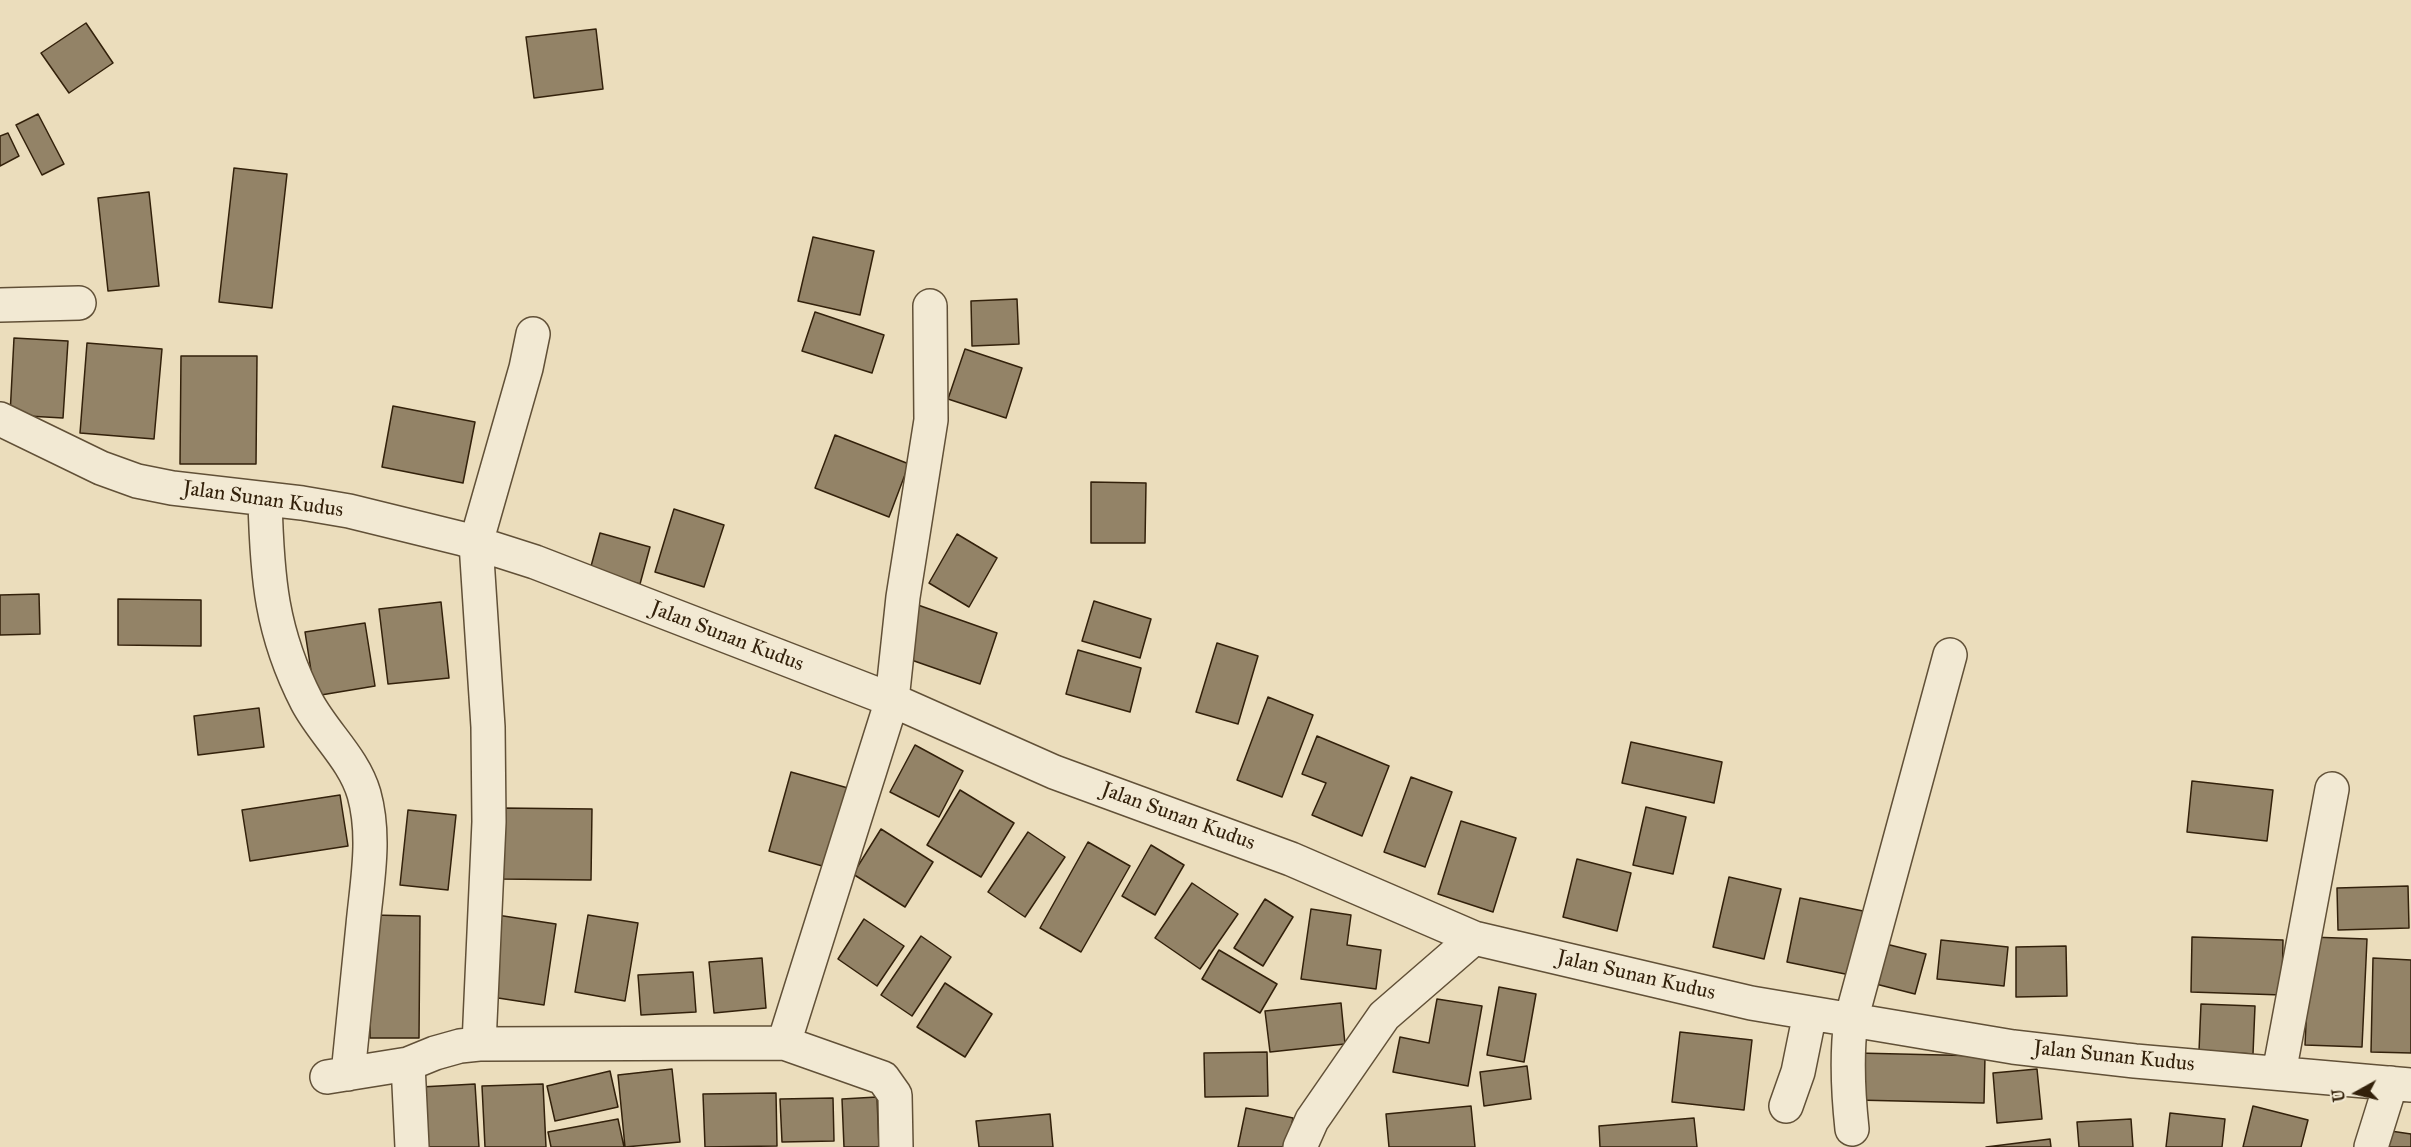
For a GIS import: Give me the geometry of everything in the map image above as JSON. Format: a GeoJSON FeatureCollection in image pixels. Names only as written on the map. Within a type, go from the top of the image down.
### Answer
{"type":"FeatureCollection","features":[{"type":"Feature","properties":{"kind":"street"},"geometry":{"type":"LineString","coordinates":[[0,305],[79,303]]}},
{"type":"Feature","properties":{"kind":"street"},"geometry":{"type":"LineString","coordinates":[[784,1043],[892,700],[903,597],[931,420],[930,306]]}},
{"type":"Feature","properties":{"kind":"street"},"geometry":{"type":"LineString","coordinates":[[479,1044],[489,822],[488,727],[476,543],[526,368],[533,334]]}},
{"type":"Feature","properties":{"kind":"street","name":"Jalan Sunan Kudus"},"geometry":{"type":"LineString","coordinates":[[0,419],[101,468],[137,481],[172,488],[302,503],[349,511],[476,543],[535,562],[892,700],[1054,772],[1291,858],[1474,938],[1752,1003],[2013,1047],[2135,1061],[2401,1084],[2371,1147]]}},
{"type":"Feature","properties":{"kind":"street"},"geometry":{"type":"LineString","coordinates":[[265,500],[267,567],[273,608],[283,645],[308,703],[352,767],[364,794],[370,833],[371,842],[337,1076],[408,1064],[435,1053],[460,1046],[479,1044],[784,1043],[883,1078],[895,1095],[896,1147]]}},
{"type":"Feature","properties":{"kind":"street"},"geometry":{"type":"LineString","coordinates":[[1852,1129],[1847,1049],[1851,1020],[1950,656]]}},
{"type":"Feature","properties":{"kind":"street"},"geometry":{"type":"LineString","coordinates":[[2279,1073],[2332,789]]}},
{"type":"Feature","properties":{"kind":"street"},"geometry":{"type":"LineString","coordinates":[[1300,1147],[1312,1120],[1384,1016],[1474,938]]}},
{"type":"Feature","properties":{"kind":"street"},"geometry":{"type":"LineString","coordinates":[[1786,1106],[1798,1072],[1810,1013]]}},
{"type":"Feature","properties":{"kind":"street"},"geometry":{"type":"LineString","coordinates":[[408,1064],[411,1147]]}},
{"type":"Feature","properties":{"kind":"building"},"geometry":{"type":"Polygon","coordinates":[[[86,23],[113,63],[69,93],[41,53],[86,23]]]}},
{"type":"Feature","properties":{"kind":"building"},"geometry":{"type":"Polygon","coordinates":[[[596,29],[603,89],[534,98],[526,37],[596,29]]]}},
{"type":"Feature","properties":{"kind":"building"},"geometry":{"type":"Polygon","coordinates":[[[38,114],[64,164],[42,175],[16,125],[38,114]]]}},
{"type":"Feature","properties":{"kind":"building"},"geometry":{"type":"Polygon","coordinates":[[[8,133],[19,156],[0,166],[0,136],[8,133]]]}},
{"type":"Feature","properties":{"kind":"building"},"geometry":{"type":"Polygon","coordinates":[[[234,168],[287,174],[272,308],[219,302],[234,168]]]}},
{"type":"Feature","properties":{"kind":"building"},"geometry":{"type":"Polygon","coordinates":[[[149,192],[159,286],[108,291],[98,198],[149,192]]]}},
{"type":"Feature","properties":{"kind":"building"},"geometry":{"type":"Polygon","coordinates":[[[813,237],[874,251],[860,315],[798,301],[813,237]]]}},
{"type":"Feature","properties":{"kind":"building"},"geometry":{"type":"Polygon","coordinates":[[[1017,299],[1019,344],[972,346],[971,301],[1017,299]]]}},
{"type":"Feature","properties":{"kind":"building"},"geometry":{"type":"Polygon","coordinates":[[[815,312],[884,335],[872,373],[802,351],[815,312]]]}},
{"type":"Feature","properties":{"kind":"building"},"geometry":{"type":"Polygon","coordinates":[[[14,338],[68,341],[63,418],[10,415],[14,338]]]}},
{"type":"Feature","properties":{"kind":"building"},"geometry":{"type":"Polygon","coordinates":[[[87,343],[162,349],[154,439],[80,433],[87,343]]]}},
{"type":"Feature","properties":{"kind":"building"},"geometry":{"type":"Polygon","coordinates":[[[965,349],[1022,368],[1006,418],[948,399],[965,349]]]}},
{"type":"Feature","properties":{"kind":"building"},"geometry":{"type":"Polygon","coordinates":[[[181,356],[257,356],[256,464],[180,464],[181,356]]]}},
{"type":"Feature","properties":{"kind":"building"},"geometry":{"type":"Polygon","coordinates":[[[393,406],[475,422],[463,483],[382,467],[393,406]]]}},
{"type":"Feature","properties":{"kind":"building"},"geometry":{"type":"Polygon","coordinates":[[[835,435],[909,464],[889,517],[815,488],[835,435]]]}},
{"type":"Feature","properties":{"kind":"building"},"geometry":{"type":"Polygon","coordinates":[[[1091,482],[1146,483],[1145,543],[1091,543],[1091,482]]]}},
{"type":"Feature","properties":{"kind":"building"},"geometry":{"type":"Polygon","coordinates":[[[674,509],[724,525],[704,587],[655,572],[674,509]]]}},
{"type":"Feature","properties":{"kind":"building"},"geometry":{"type":"Polygon","coordinates":[[[600,533],[650,547],[640,584],[590,570],[600,533]]]}},
{"type":"Feature","properties":{"kind":"building"},"geometry":{"type":"Polygon","coordinates":[[[957,534],[997,558],[969,607],[929,583],[957,534]]]}},
{"type":"Feature","properties":{"kind":"building"},"geometry":{"type":"Polygon","coordinates":[[[39,594],[40,634],[0,635],[0,595],[39,594]]]}},
{"type":"Feature","properties":{"kind":"building"},"geometry":{"type":"Polygon","coordinates":[[[118,599],[201,600],[201,646],[118,645],[118,599]]]}},
{"type":"Feature","properties":{"kind":"building"},"geometry":{"type":"Polygon","coordinates":[[[1094,601],[1151,619],[1140,658],[1082,641],[1094,601]]]}},
{"type":"Feature","properties":{"kind":"building"},"geometry":{"type":"Polygon","coordinates":[[[441,602],[449,678],[388,684],[379,609],[441,602]]]}},
{"type":"Feature","properties":{"kind":"building"},"geometry":{"type":"Polygon","coordinates":[[[918,605],[997,633],[980,684],[900,656],[918,605]]]}},
{"type":"Feature","properties":{"kind":"building"},"geometry":{"type":"Polygon","coordinates":[[[365,623],[375,686],[315,696],[305,632],[365,623]]]}},
{"type":"Feature","properties":{"kind":"building"},"geometry":{"type":"Polygon","coordinates":[[[1217,643],[1258,656],[1238,724],[1196,712],[1217,643]]]}},
{"type":"Feature","properties":{"kind":"building"},"geometry":{"type":"Polygon","coordinates":[[[1078,650],[1141,668],[1130,712],[1066,694],[1078,650]]]}},
{"type":"Feature","properties":{"kind":"building"},"geometry":{"type":"Polygon","coordinates":[[[1268,697],[1313,715],[1282,797],[1237,780],[1268,697]]]}},
{"type":"Feature","properties":{"kind":"building"},"geometry":{"type":"Polygon","coordinates":[[[259,708],[264,747],[198,755],[194,716],[259,708]]]}},
{"type":"Feature","properties":{"kind":"building"},"geometry":{"type":"Polygon","coordinates":[[[1317,736],[1389,766],[1362,836],[1312,815],[1326,783],[1302,774],[1317,736]]]}},
{"type":"Feature","properties":{"kind":"building"},"geometry":{"type":"Polygon","coordinates":[[[1631,742],[1722,762],[1714,803],[1622,783],[1631,742]]]}},
{"type":"Feature","properties":{"kind":"building"},"geometry":{"type":"Polygon","coordinates":[[[915,745],[963,771],[939,817],[890,792],[915,745]]]}},
{"type":"Feature","properties":{"kind":"building"},"geometry":{"type":"Polygon","coordinates":[[[791,772],[855,790],[833,869],[769,851],[791,772]]]}},
{"type":"Feature","properties":{"kind":"building"},"geometry":{"type":"Polygon","coordinates":[[[1411,777],[1452,792],[1425,867],[1384,852],[1411,777]]]}},
{"type":"Feature","properties":{"kind":"building"},"geometry":{"type":"Polygon","coordinates":[[[2192,781],[2273,790],[2267,841],[2187,832],[2192,781]]]}},
{"type":"Feature","properties":{"kind":"building"},"geometry":{"type":"Polygon","coordinates":[[[960,790],[1014,823],[981,877],[927,845],[960,790]]]}},
{"type":"Feature","properties":{"kind":"building"},"geometry":{"type":"Polygon","coordinates":[[[340,795],[348,846],[250,861],[242,810],[340,795]]]}},
{"type":"Feature","properties":{"kind":"building"},"geometry":{"type":"Polygon","coordinates":[[[1646,807],[1686,817],[1673,874],[1633,865],[1646,807]]]}},
{"type":"Feature","properties":{"kind":"building"},"geometry":{"type":"Polygon","coordinates":[[[502,808],[592,809],[591,880],[501,879],[502,808]]]}},
{"type":"Feature","properties":{"kind":"building"},"geometry":{"type":"Polygon","coordinates":[[[408,810],[456,815],[448,890],[400,885],[408,810]]]}},
{"type":"Feature","properties":{"kind":"building"},"geometry":{"type":"Polygon","coordinates":[[[1461,821],[1516,838],[1493,912],[1438,894],[1461,821]]]}},
{"type":"Feature","properties":{"kind":"building"},"geometry":{"type":"Polygon","coordinates":[[[881,829],[933,862],[905,907],[853,874],[881,829]]]}},
{"type":"Feature","properties":{"kind":"building"},"geometry":{"type":"Polygon","coordinates":[[[1028,832],[1065,857],[1025,917],[988,892],[1028,832]]]}},
{"type":"Feature","properties":{"kind":"building"},"geometry":{"type":"Polygon","coordinates":[[[1088,842],[1130,866],[1081,952],[1040,928],[1088,842]]]}},
{"type":"Feature","properties":{"kind":"building"},"geometry":{"type":"Polygon","coordinates":[[[1151,845],[1184,865],[1155,915],[1122,896],[1151,845]]]}},
{"type":"Feature","properties":{"kind":"building"},"geometry":{"type":"Polygon","coordinates":[[[1577,859],[1631,873],[1617,931],[1563,917],[1577,859]]]}},
{"type":"Feature","properties":{"kind":"building"},"geometry":{"type":"Polygon","coordinates":[[[1729,877],[1781,889],[1764,959],[1713,947],[1729,877]]]}},
{"type":"Feature","properties":{"kind":"building"},"geometry":{"type":"Polygon","coordinates":[[[1192,883],[1238,914],[1200,969],[1155,938],[1192,883]]]}},
{"type":"Feature","properties":{"kind":"building"},"geometry":{"type":"Polygon","coordinates":[[[2408,886],[2409,928],[2338,930],[2337,888],[2408,886]]]}},
{"type":"Feature","properties":{"kind":"building"},"geometry":{"type":"Polygon","coordinates":[[[1800,898],[1863,911],[1850,975],[1787,962],[1800,898]]]}},
{"type":"Feature","properties":{"kind":"building"},"geometry":{"type":"Polygon","coordinates":[[[1265,899],[1293,917],[1263,966],[1234,948],[1265,899]]]}},
{"type":"Feature","properties":{"kind":"building"},"geometry":{"type":"Polygon","coordinates":[[[1311,909],[1351,915],[1347,945],[1381,950],[1376,989],[1301,979],[1311,909]]]}},
{"type":"Feature","properties":{"kind":"building"},"geometry":{"type":"Polygon","coordinates":[[[371,915],[420,916],[419,1038],[370,1038],[371,915]]]}},
{"type":"Feature","properties":{"kind":"building"},"geometry":{"type":"Polygon","coordinates":[[[497,915],[556,924],[544,1005],[485,996],[497,915]]]}},
{"type":"Feature","properties":{"kind":"building"},"geometry":{"type":"Polygon","coordinates":[[[588,915],[638,923],[625,1001],[575,992],[588,915]]]}},
{"type":"Feature","properties":{"kind":"building"},"geometry":{"type":"Polygon","coordinates":[[[864,919],[904,946],[877,986],[838,959],[864,919]]]}},
{"type":"Feature","properties":{"kind":"building"},"geometry":{"type":"Polygon","coordinates":[[[921,936],[951,957],[912,1016],[881,995],[921,936]]]}},
{"type":"Feature","properties":{"kind":"building"},"geometry":{"type":"Polygon","coordinates":[[[2192,937],[2283,940],[2282,995],[2191,992],[2192,937]]]}},
{"type":"Feature","properties":{"kind":"building"},"geometry":{"type":"Polygon","coordinates":[[[2310,937],[2367,939],[2362,1047],[2305,1045],[2310,937]]]}},
{"type":"Feature","properties":{"kind":"building"},"geometry":{"type":"Polygon","coordinates":[[[1941,940],[2008,947],[2004,986],[1937,979],[1941,940]]]}},
{"type":"Feature","properties":{"kind":"building"},"geometry":{"type":"Polygon","coordinates":[[[1878,942],[1926,954],[1915,994],[1868,982],[1878,942]]]}},
{"type":"Feature","properties":{"kind":"building"},"geometry":{"type":"Polygon","coordinates":[[[2066,946],[2067,996],[2016,997],[2016,947],[2066,946]]]}},
{"type":"Feature","properties":{"kind":"building"},"geometry":{"type":"Polygon","coordinates":[[[1219,950],[1277,984],[1260,1013],[1202,979],[1219,950]]]}},
{"type":"Feature","properties":{"kind":"building"},"geometry":{"type":"Polygon","coordinates":[[[762,958],[766,1008],[714,1013],[709,962],[762,958]]]}},
{"type":"Feature","properties":{"kind":"building"},"geometry":{"type":"Polygon","coordinates":[[[2373,958],[2411,960],[2411,1053],[2371,1052],[2373,958]]]}},
{"type":"Feature","properties":{"kind":"building"},"geometry":{"type":"Polygon","coordinates":[[[693,972],[696,1012],[641,1015],[638,975],[693,972]]]}},
{"type":"Feature","properties":{"kind":"building"},"geometry":{"type":"Polygon","coordinates":[[[945,983],[992,1014],[965,1057],[917,1027],[945,983]]]}},
{"type":"Feature","properties":{"kind":"building"},"geometry":{"type":"Polygon","coordinates":[[[1499,987],[1536,994],[1524,1062],[1487,1055],[1499,987]]]}},
{"type":"Feature","properties":{"kind":"building"},"geometry":{"type":"Polygon","coordinates":[[[1437,999],[1482,1006],[1468,1086],[1393,1072],[1400,1037],[1429,1043],[1437,999]]]}},
{"type":"Feature","properties":{"kind":"building"},"geometry":{"type":"Polygon","coordinates":[[[1341,1003],[1345,1044],[1270,1052],[1265,1011],[1341,1003]]]}},
{"type":"Feature","properties":{"kind":"building"},"geometry":{"type":"Polygon","coordinates":[[[2201,1004],[2255,1006],[2253,1054],[2199,1051],[2201,1004]]]}},
{"type":"Feature","properties":{"kind":"building"},"geometry":{"type":"Polygon","coordinates":[[[1680,1032],[1752,1040],[1744,1110],[1672,1102],[1680,1032]]]}},
{"type":"Feature","properties":{"kind":"building"},"geometry":{"type":"Polygon","coordinates":[[[1267,1052],[1268,1096],[1205,1097],[1204,1053],[1267,1052]]]}},
{"type":"Feature","properties":{"kind":"building"},"geometry":{"type":"Polygon","coordinates":[[[1857,1053],[1985,1056],[1984,1103],[1856,1100],[1857,1053]]]}},
{"type":"Feature","properties":{"kind":"building"},"geometry":{"type":"Polygon","coordinates":[[[1527,1066],[1531,1099],[1484,1106],[1480,1072],[1527,1066]]]}},
{"type":"Feature","properties":{"kind":"building"},"geometry":{"type":"Polygon","coordinates":[[[672,1069],[680,1142],[625,1147],[618,1075],[672,1069]]]}},
{"type":"Feature","properties":{"kind":"building"},"geometry":{"type":"Polygon","coordinates":[[[2037,1069],[2042,1119],[1997,1123],[1993,1073],[2037,1069]]]}},
{"type":"Feature","properties":{"kind":"building"},"geometry":{"type":"Polygon","coordinates":[[[610,1071],[618,1107],[555,1121],[547,1086],[610,1071]]]}},
{"type":"Feature","properties":{"kind":"building"},"geometry":{"type":"Polygon","coordinates":[[[475,1084],[479,1147],[425,1147],[421,1087],[475,1084]]]}},
{"type":"Feature","properties":{"kind":"building"},"geometry":{"type":"Polygon","coordinates":[[[543,1084],[546,1147],[485,1147],[482,1086],[543,1084]]]}},
{"type":"Feature","properties":{"kind":"building"},"geometry":{"type":"Polygon","coordinates":[[[776,1093],[777,1146],[705,1147],[703,1094],[776,1093]]]}},
{"type":"Feature","properties":{"kind":"building"},"geometry":{"type":"Polygon","coordinates":[[[877,1097],[879,1147],[844,1147],[842,1099],[877,1097]]]}},
{"type":"Feature","properties":{"kind":"building"},"geometry":{"type":"Polygon","coordinates":[[[833,1098],[834,1141],[782,1142],[780,1099],[833,1098]]]}},
{"type":"Feature","properties":{"kind":"building"},"geometry":{"type":"Polygon","coordinates":[[[1471,1106],[1475,1147],[1389,1147],[1386,1114],[1471,1106]]]}},
{"type":"Feature","properties":{"kind":"building"},"geometry":{"type":"Polygon","coordinates":[[[2253,1106],[2308,1120],[2301,1147],[2243,1147],[2253,1106]]]}},
{"type":"Feature","properties":{"kind":"building"},"geometry":{"type":"Polygon","coordinates":[[[1246,1108],[1293,1118],[1287,1147],[1238,1147],[1246,1108]]]}},
{"type":"Feature","properties":{"kind":"building"},"geometry":{"type":"Polygon","coordinates":[[[2170,1113],[2225,1119],[2222,1147],[2166,1147],[2170,1113]]]}},
{"type":"Feature","properties":{"kind":"building"},"geometry":{"type":"Polygon","coordinates":[[[1050,1114],[1053,1147],[979,1147],[976,1121],[1050,1114]]]}},
{"type":"Feature","properties":{"kind":"building"},"geometry":{"type":"Polygon","coordinates":[[[1694,1118],[1697,1147],[1600,1147],[1599,1126],[1694,1118]]]}},
{"type":"Feature","properties":{"kind":"building"},"geometry":{"type":"Polygon","coordinates":[[[618,1119],[624,1147],[551,1147],[548,1132],[618,1119]]]}},
{"type":"Feature","properties":{"kind":"building"},"geometry":{"type":"Polygon","coordinates":[[[2131,1119],[2133,1147],[2079,1147],[2077,1122],[2131,1119]]]}},
{"type":"Feature","properties":{"kind":"building"},"geometry":{"type":"Polygon","coordinates":[[[2384,1130],[2411,1134],[2411,1147],[2381,1147],[2384,1130]]]}},
{"type":"Feature","properties":{"kind":"building"},"geometry":{"type":"Polygon","coordinates":[[[2050,1139],[2051,1147],[1986,1147],[2050,1139]]]}}]}
